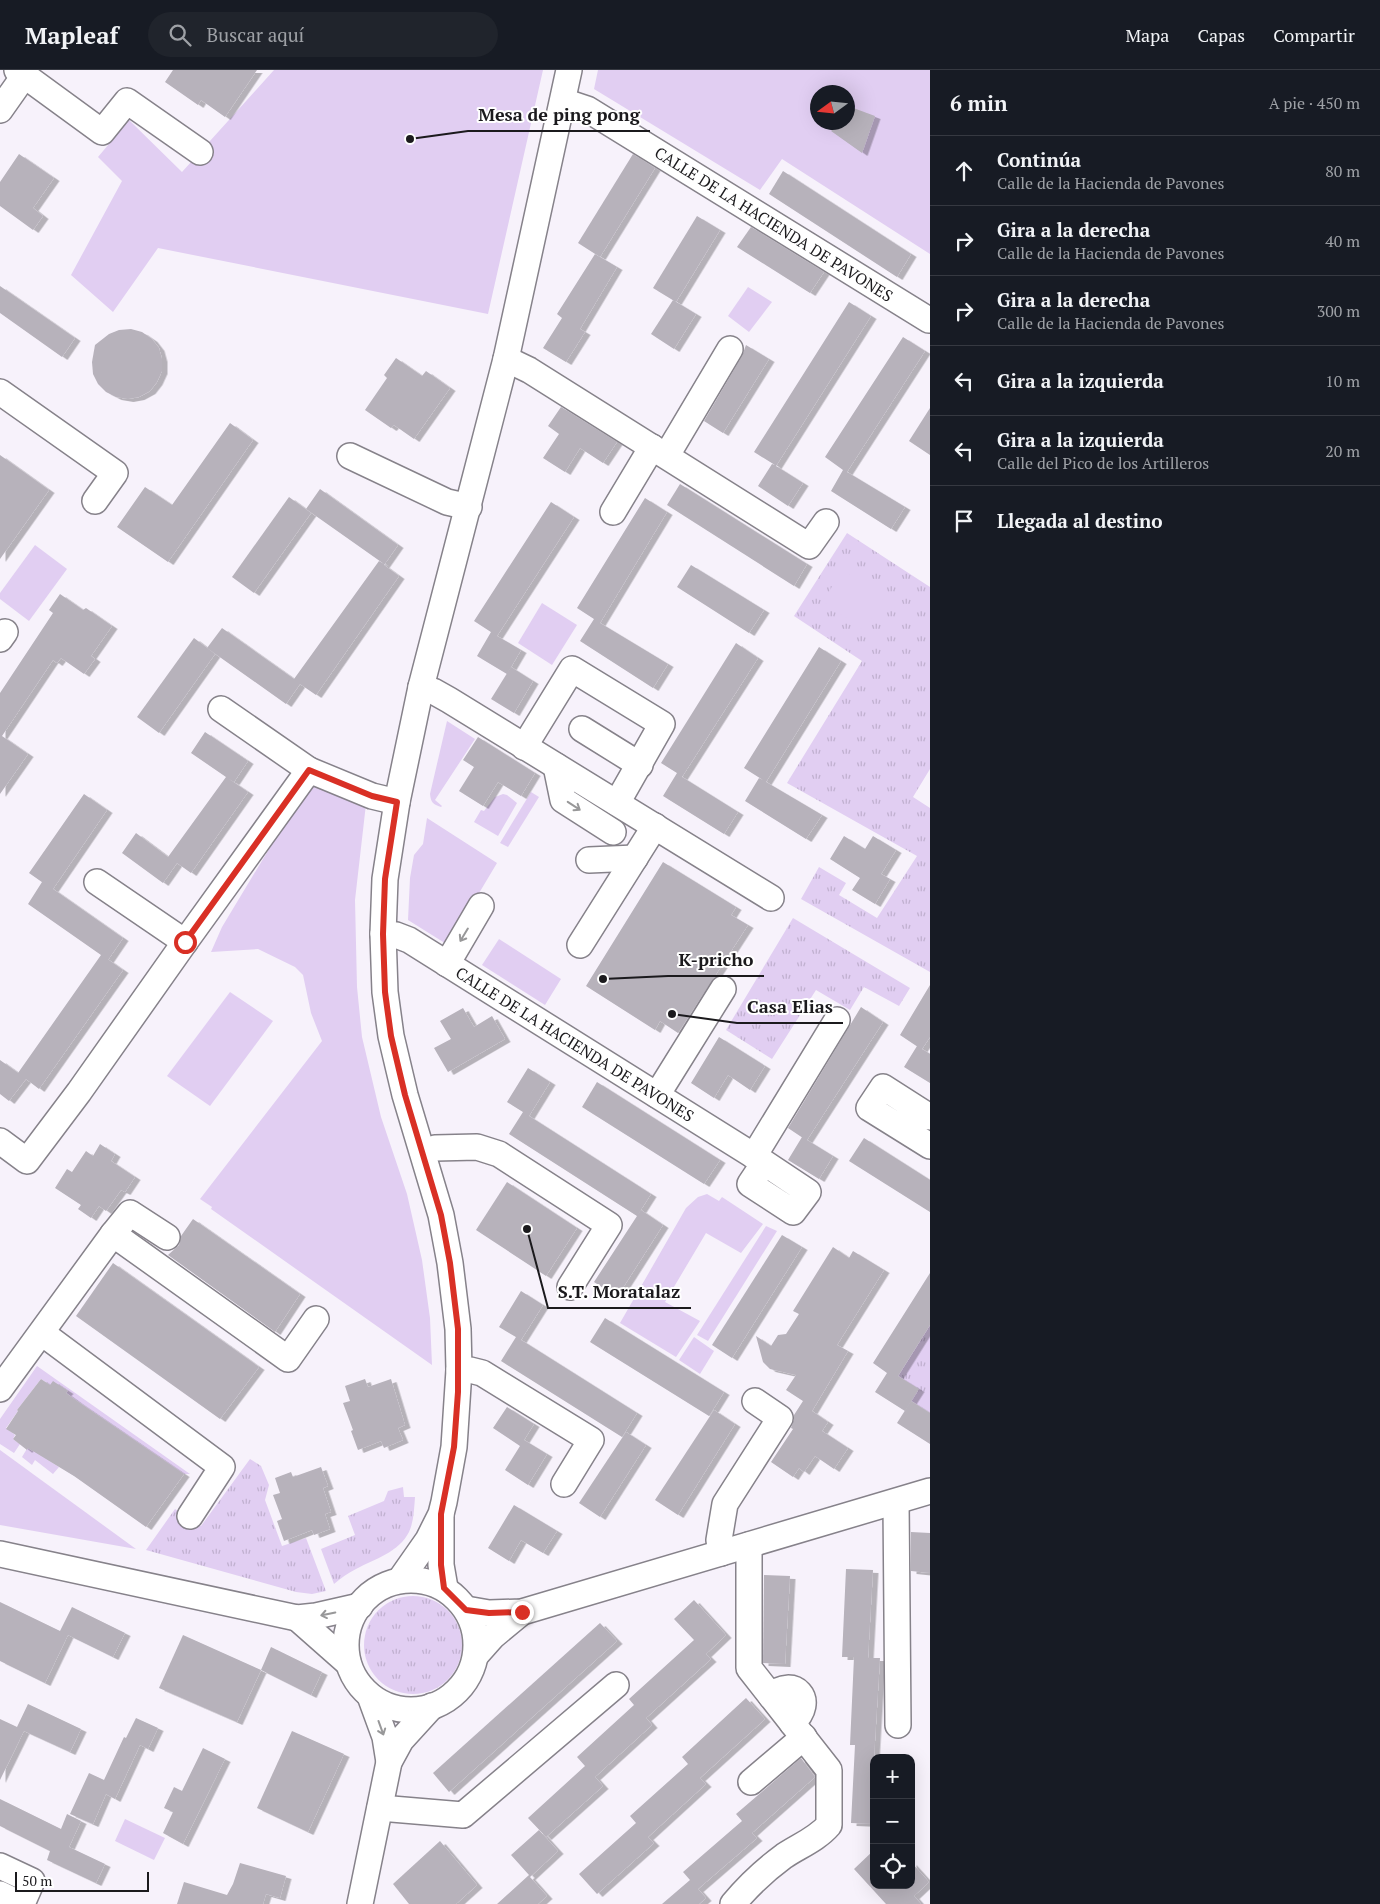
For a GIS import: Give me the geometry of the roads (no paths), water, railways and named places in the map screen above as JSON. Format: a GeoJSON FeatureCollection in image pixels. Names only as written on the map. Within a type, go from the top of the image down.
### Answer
{"type":"FeatureCollection","features":[{"type":"Feature","properties":{"kind":"street"},"geometry":{"type":"LineString","coordinates":[[444,1588],[441,1565],[441,1514],[454,1447],[459,1370],[458,1329],[450,1263],[441,1215],[405,1095],[391,1036],[385,992],[383,934],[385,879],[397,802],[421,687],[506,359],[569,70]]}},
{"type":"Feature","properties":{"kind":"street"},"geometry":{"type":"LineString","coordinates":[[0,110],[20,73],[102,132],[127,101],[200,152]]}},
{"type":"Feature","properties":{"kind":"street","name":"CALLE DE LA HACIENDA DE PAVONES"},"geometry":{"type":"LineString","coordinates":[[563,101],[587,109],[930,319]]}},
{"type":"Feature","properties":{"kind":"street"},"geometry":{"type":"LineString","coordinates":[[613,512],[660,451],[730,349]]}},
{"type":"Feature","properties":{"kind":"street"},"geometry":{"type":"LineString","coordinates":[[506,359],[529,370],[810,546],[826,522]]}},
{"type":"Feature","properties":{"kind":"street"},"geometry":{"type":"LineString","coordinates":[[2,398],[115,473],[95,501]]}},
{"type":"Feature","properties":{"kind":"street"},"geometry":{"type":"LineString","coordinates":[[350,456],[447,502],[469,507]]}},
{"type":"Feature","properties":{"kind":"street"},"geometry":{"type":"LineString","coordinates":[[524,747],[572,669],[662,724],[617,803]]}},
{"type":"Feature","properties":{"kind":"street"},"geometry":{"type":"LineString","coordinates":[[421,687],[449,700],[771,898]]}},
{"type":"Feature","properties":{"kind":"street"},"geometry":{"type":"LineString","coordinates":[[221,709],[309,770],[372,796],[397,802]]}},
{"type":"Feature","properties":{"kind":"street"},"geometry":{"type":"LineString","coordinates":[[582,729],[640,765]]}},
{"type":"Feature","properties":{"kind":"street"},"geometry":{"type":"LineString","coordinates":[[556,766],[564,800],[614,832]]}},
{"type":"Feature","properties":{"kind":"street"},"geometry":{"type":"LineString","coordinates":[[0,1141],[27,1161],[79,1092],[309,770]]}},
{"type":"Feature","properties":{"kind":"street"},"geometry":{"type":"LineString","coordinates":[[580,945],[656,826]]}},
{"type":"Feature","properties":{"kind":"street"},"geometry":{"type":"LineString","coordinates":[[589,860],[635,858]]}},
{"type":"Feature","properties":{"kind":"street"},"geometry":{"type":"LineString","coordinates":[[97,882],[185,942]]}},
{"type":"Feature","properties":{"kind":"street"},"geometry":{"type":"LineString","coordinates":[[447,964],[482,906]]}},
{"type":"Feature","properties":{"kind":"street","name":"CALLE DE LA HACIENDA DE PAVONES"},"geometry":{"type":"LineString","coordinates":[[383,934],[396,935],[408,940],[759,1160],[837,1020]]}},
{"type":"Feature","properties":{"kind":"street"},"geometry":{"type":"LineString","coordinates":[[656,1095],[723,989]]}},
{"type":"Feature","properties":{"kind":"street"},"geometry":{"type":"LineString","coordinates":[[930,1117],[883,1087],[869,1108],[930,1146]]}},
{"type":"Feature","properties":{"kind":"street"},"geometry":{"type":"LineString","coordinates":[[422,1152],[435,1148],[477,1147],[499,1154],[609,1225],[570,1287]]}},
{"type":"Feature","properties":{"kind":"street"},"geometry":{"type":"LineString","coordinates":[[0,1389],[130,1213],[167,1237]]}},
{"type":"Feature","properties":{"kind":"street"},"geometry":{"type":"LineString","coordinates":[[113,1234],[288,1359],[316,1319]]}},
{"type":"Feature","properties":{"kind":"street"},"geometry":{"type":"LineString","coordinates":[[42,1333],[222,1467],[190,1516]]}},
{"type":"Feature","properties":{"kind":"street"},"geometry":{"type":"LineString","coordinates":[[459,1370],[482,1373],[591,1440],[564,1484]]}},
{"type":"Feature","properties":{"kind":"street"},"geometry":{"type":"LineString","coordinates":[[721,1553],[719,1540],[725,1504],[764,1446],[780,1418],[755,1401]]}},
{"type":"Feature","properties":{"kind":"street"},"geometry":{"type":"LineString","coordinates":[[466,1610],[489,1613],[522,1612],[930,1491]]}},
{"type":"Feature","properties":{"kind":"street"},"geometry":{"type":"LineString","coordinates":[[896,1502],[898,1725]]}},
{"type":"Feature","properties":{"kind":"street"},"geometry":{"type":"LineString","coordinates":[[400,1580],[428,1540],[441,1514]]}},
{"type":"Feature","properties":{"kind":"street"},"geometry":{"type":"LineString","coordinates":[[733,1904],[750,1884],[784,1856],[822,1832],[829,1825],[829,1770],[749,1668],[749,1545]]}},
{"type":"Feature","properties":{"kind":"street"},"geometry":{"type":"LineString","coordinates":[[0,1554],[297,1618],[316,1616],[360,1606]]}},
{"type":"Feature","properties":{"kind":"street"},"geometry":{"type":"LineString","coordinates":[[297,1618],[348,1663],[360,1685],[370,1696],[383,1704],[400,1709],[413,1710],[445,1701],[463,1685],[472,1668],[476,1654],[474,1628],[466,1610],[444,1588],[431,1581],[415,1578],[400,1580],[390,1583],[369,1595],[360,1606],[347,1632],[346,1648],[348,1663]]}},
{"type":"Feature","properties":{"kind":"street"},"geometry":{"type":"LineString","coordinates":[[476,1654],[492,1636],[522,1612]]}},
{"type":"Feature","properties":{"kind":"street"},"geometry":{"type":"LineString","coordinates":[[380,1808],[463,1815],[616,1685]]}},
{"type":"Feature","properties":{"kind":"street"},"geometry":{"type":"LineString","coordinates":[[370,1696],[384,1737],[389,1762]]}},
{"type":"Feature","properties":{"kind":"street"},"geometry":{"type":"LineString","coordinates":[[360,1904],[389,1762],[401,1740],[432,1706]]}},
{"type":"Feature","properties":{"kind":"street"},"geometry":{"type":"LineString","coordinates":[[751,1782],[798,1730]]}},
{"type":"Feature","properties":{"kind":"street"},"geometry":{"type":"LineString","coordinates":[[0,1866],[32,1881],[21,1904],[0,1894]]}},
{"type":"Feature","properties":{"kind":"place","name":"Mesa de ping pong"},"geometry":{"type":"Point","coordinates":[410,139]}},
{"type":"Feature","properties":{"kind":"place","name":"K-pricho"},"geometry":{"type":"Point","coordinates":[603,979]}},
{"type":"Feature","properties":{"kind":"place","name":"Casa Elias"},"geometry":{"type":"Point","coordinates":[672,1014]}},
{"type":"Feature","properties":{"kind":"place","name":"S.T. Moratalaz"},"geometry":{"type":"Point","coordinates":[527,1229]}}]}
